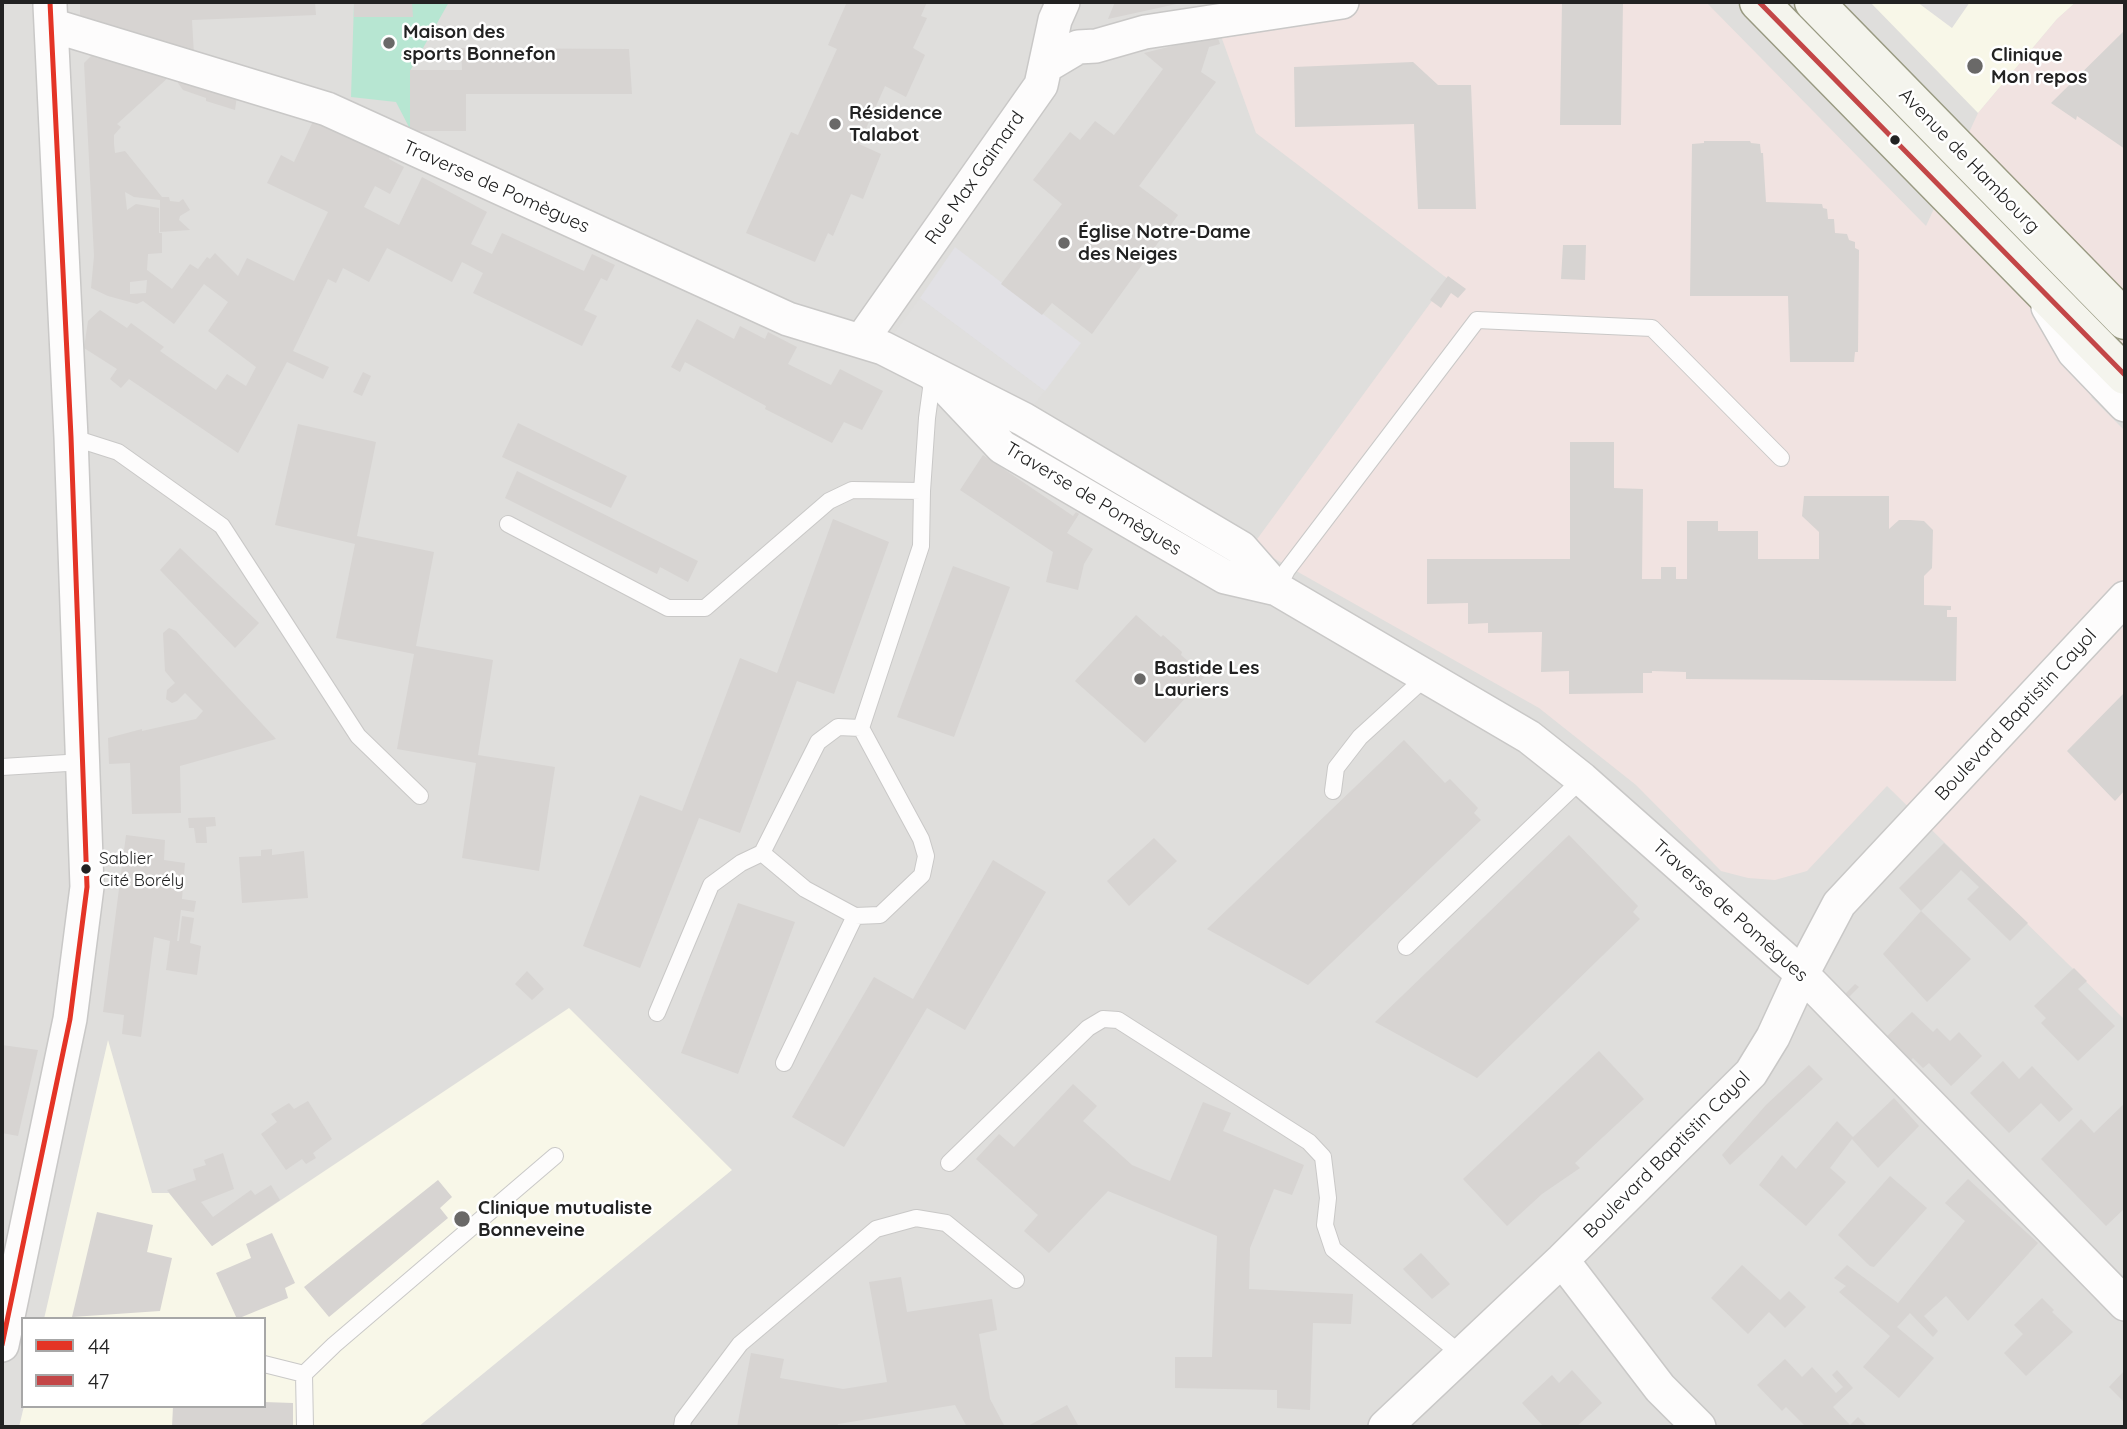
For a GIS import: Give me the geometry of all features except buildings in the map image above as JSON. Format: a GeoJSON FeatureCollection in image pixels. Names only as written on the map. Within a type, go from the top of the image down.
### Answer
{"type":"FeatureCollection","features":[{"type":"Feature","properties":{"kind":"street","name":"Rue Max Gaimard"},"geometry":{"type":"LineString","coordinates":[[861,341],[1041,85],[1055,20],[1063,2]]}},
{"type":"Feature","properties":{"kind":"street"},"geometry":{"type":"LineString","coordinates":[[1046,66],[1078,47],[1096,46],[1145,32],[1342,2]]}},
{"type":"Feature","properties":{"kind":"street","name":"Avenue de Hambourg"},"geometry":{"type":"LineString","coordinates":[[1759,2],[2125,375]]}},
{"type":"Feature","properties":{"kind":"street","name":"Avenue de Hambourg"},"geometry":{"type":"LineString","coordinates":[[1814,2],[2125,320]]}},
{"type":"Feature","properties":{"kind":"street"},"geometry":{"type":"LineString","coordinates":[[10,1337],[70,1019],[87,887],[71,437],[51,13]]}},
{"type":"Feature","properties":{"kind":"street","name":"Traverse de Pomègues"},"geometry":{"type":"LineString","coordinates":[[51,13],[327,109],[788,319],[883,348],[933,374],[1002,447],[1225,577],[1277,589],[1529,737],[1582,779],[1802,974],[2125,1304]]}},
{"type":"Feature","properties":{"kind":"street"},"geometry":{"type":"LineString","coordinates":[[2031,278],[2074,352],[2125,405]]}},
{"type":"Feature","properties":{"kind":"street","name":"Boulevard Baptistin Cayol"},"geometry":{"type":"LineString","coordinates":[[1385,1427],[1562,1260],[1751,1073],[1773,1037],[1839,904],[2125,598]]}},
{"type":"Feature","properties":{"kind":"street"},"geometry":{"type":"LineString","coordinates":[[1562,1260],[1660,1388],[1699,1427]]}},
{"type":"Feature","properties":{"kind":"lane"},"geometry":{"type":"LineString","coordinates":[[1277,589],[1287,570],[1477,320],[1652,328],[1781,458]]}},
{"type":"Feature","properties":{"kind":"lane"},"geometry":{"type":"LineString","coordinates":[[761,853],[805,890],[855,916],[880,915],[922,874],[926,856],[921,839],[861,727],[921,546],[927,418],[933,374]]}},
{"type":"Feature","properties":{"kind":"lane"},"geometry":{"type":"LineString","coordinates":[[71,437],[118,452],[222,526],[358,736],[420,796]]}},
{"type":"Feature","properties":{"kind":"lane"},"geometry":{"type":"LineString","coordinates":[[508,524],[668,608],[705,608],[829,501],[852,489],[922,491]]}},
{"type":"Feature","properties":{"kind":"lane"},"geometry":{"type":"LineString","coordinates":[[1333,791],[1336,768],[1360,737],[1427,676]]}},
{"type":"Feature","properties":{"kind":"lane"},"geometry":{"type":"LineString","coordinates":[[657,1013],[711,885],[741,863],[761,853],[818,742],[838,727],[861,727]]}},
{"type":"Feature","properties":{"kind":"lane"},"geometry":{"type":"LineString","coordinates":[[2,767],[83,762]]}},
{"type":"Feature","properties":{"kind":"lane"},"geometry":{"type":"LineString","coordinates":[[1406,947],[1582,779]]}},
{"type":"Feature","properties":{"kind":"lane"},"geometry":{"type":"LineString","coordinates":[[784,1063],[855,916]]}},
{"type":"Feature","properties":{"kind":"lane"},"geometry":{"type":"LineString","coordinates":[[949,1163],[1088,1028],[1103,1019],[1118,1020],[1309,1142],[1323,1157],[1328,1198],[1325,1225],[1333,1249],[1462,1355]]}},
{"type":"Feature","properties":{"kind":"lane"},"geometry":{"type":"LineString","coordinates":[[305,1427],[304,1374],[334,1345],[555,1156]]}},
{"type":"Feature","properties":{"kind":"lane"},"geometry":{"type":"LineString","coordinates":[[682,1427],[683,1420],[740,1344],[876,1229],[916,1218],[946,1223],[1016,1280]]}},
{"type":"Feature","properties":{"kind":"lane"},"geometry":{"type":"LineString","coordinates":[[266,1364],[304,1374]]}},
{"type":"Feature","properties":{"kind":"shaded area"},"geometry":{"type":"Polygon","coordinates":[[[2,2],[2125,2],[2125,1427],[2,1427],[2,2]]]}},
{"type":"Feature","properties":{"kind":"shaded area"},"geometry":{"type":"Polygon","coordinates":[[[1341,2],[1706,2],[1926,226],[1978,113],[2057,19],[2076,2],[2125,2],[2125,363],[2091,397],[2125,431],[2125,1020],[1887,786],[1807,871],[1775,880],[1748,878],[1721,871],[1636,785],[1539,708],[1252,546],[1448,279],[1256,133],[1221,36],[1341,2]]]}},
{"type":"Feature","properties":{"kind":"shaded area","name":"Clinique Mon repos"},"geometry":{"type":"Polygon","coordinates":[[[1870,2],[2076,2],[2057,19],[1978,113],[1870,2]]]}},
{"type":"Feature","properties":{"kind":"shaded area"},"geometry":{"type":"Polygon","coordinates":[[[1917,2],[1970,2],[1952,28],[1917,2]]]}},
{"type":"Feature","properties":{"kind":"shaded area"},"geometry":{"type":"Polygon","coordinates":[[[955,247],[1081,343],[1045,391],[920,298],[955,247]]]}},
{"type":"Feature","properties":{"kind":"shaded area"},"geometry":{"type":"Polygon","coordinates":[[[920,298],[1045,391],[1023,419],[883,348],[920,298]]]}},
{"type":"Feature","properties":{"kind":"shaded area","name":"Clinique mutualiste Bonneveine"},"geometry":{"type":"Polygon","coordinates":[[[569,1008],[732,1170],[418,1427],[19,1427],[24,1408],[266,1408],[266,1317],[44,1317],[108,1040],[152,1193],[169,1193],[212,1246],[569,1008]]]}},
{"type":"Feature","properties":{"kind":"green space","name":"Maison des sports Bonnefon"},"geometry":{"type":"Polygon","coordinates":[[[354,2],[449,2],[410,71],[410,129],[396,102],[351,97],[354,2]]]}},
{"type":"Feature","properties":{"kind":"transit line","name":"44"},"geometry":{"type":"LineString","coordinates":[[2,1345],[70,1019],[87,887],[71,437],[50,2]]}},
{"type":"Feature","properties":{"kind":"transit line","name":"47"},"geometry":{"type":"LineString","coordinates":[[1759,2],[2125,375]]}},
{"type":"Feature","properties":{"kind":"place","name":"Maison des sports Bonnefon"},"geometry":{"type":"Point","coordinates":[389,43]}},
{"type":"Feature","properties":{"kind":"place","name":"Clinique Mon repos"},"geometry":{"type":"Point","coordinates":[1975,66]}},
{"type":"Feature","properties":{"kind":"place","name":"Résidence Talabot"},"geometry":{"type":"Point","coordinates":[835,124]}},
{"type":"Feature","properties":{"kind":"place","name":"Église Notre-Dame des Neiges"},"geometry":{"type":"Point","coordinates":[1064,243]}},
{"type":"Feature","properties":{"kind":"place","name":"Bastide Les Lauriers"},"geometry":{"type":"Point","coordinates":[1140,679]}},
{"type":"Feature","properties":{"kind":"place","name":"Sablier Cité Borély"},"geometry":{"type":"Point","coordinates":[86,869]}},
{"type":"Feature","properties":{"kind":"place","name":"Clinique mutualiste Bonneveine"},"geometry":{"type":"Point","coordinates":[462,1219]}}]}
